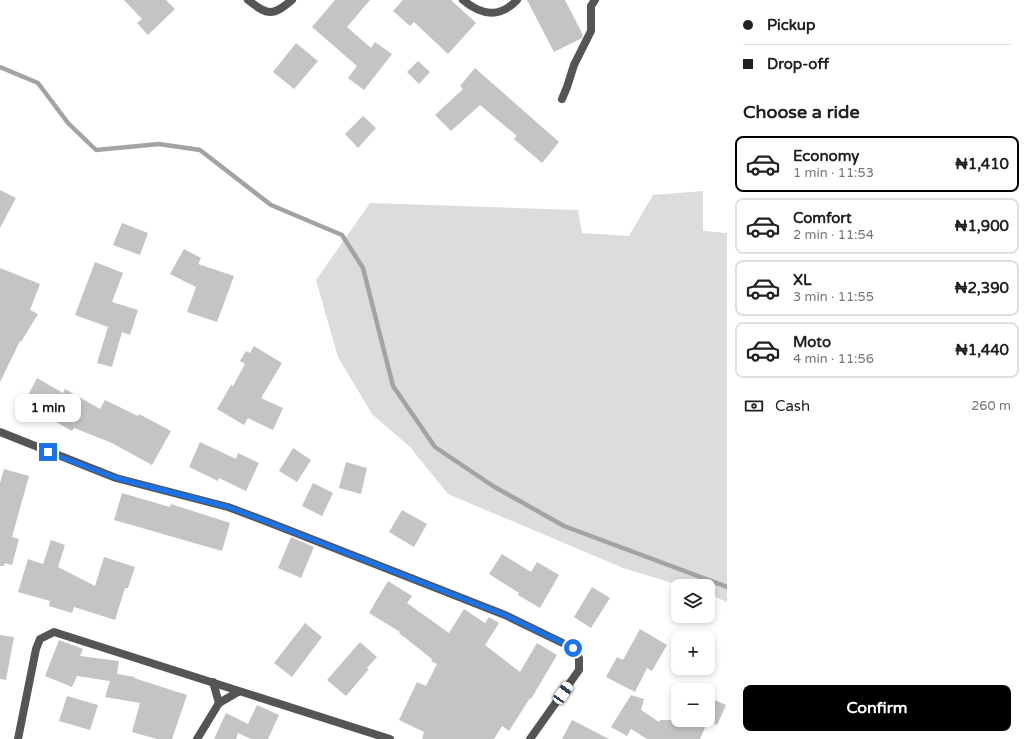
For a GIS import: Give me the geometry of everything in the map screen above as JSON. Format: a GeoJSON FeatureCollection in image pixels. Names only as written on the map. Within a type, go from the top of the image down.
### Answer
{"type":"FeatureCollection","features":[{"type":"Feature","properties":{"kind":"street"},"geometry":{"type":"LineString","coordinates":[[248,0],[257,7],[268,12],[278,12],[292,0]]}},
{"type":"Feature","properties":{"kind":"street"},"geometry":{"type":"LineString","coordinates":[[463,0],[487,14],[504,12],[517,0]]}},
{"type":"Feature","properties":{"kind":"street"},"geometry":{"type":"LineString","coordinates":[[562,99],[574,65],[591,31],[591,6],[595,0]]}},
{"type":"Feature","properties":{"kind":"street"},"geometry":{"type":"LineString","coordinates":[[0,432],[116,478],[228,507],[505,615],[573,648],[580,658],[579,670],[530,739]]}},
{"type":"Feature","properties":{"kind":"street"},"geometry":{"type":"LineString","coordinates":[[18,739],[36,649],[40,639],[54,632],[213,682],[238,692],[346,724],[390,739]]}},
{"type":"Feature","properties":{"kind":"street"},"geometry":{"type":"LineString","coordinates":[[213,682],[219,703]]}},
{"type":"Feature","properties":{"kind":"street"},"geometry":{"type":"LineString","coordinates":[[196,739],[219,703],[238,692]]}},
{"type":"Feature","properties":{"kind":"shaded area"},"geometry":{"type":"Polygon","coordinates":[[[703,191],[703,231],[727,233],[727,602],[715,597],[715,579],[671,579],[671,583],[623,568],[448,494],[410,447],[372,414],[338,357],[316,280],[370,203],[578,210],[582,233],[629,236],[653,195],[703,191]]]}},
{"type":"Feature","properties":{"kind":"building"},"geometry":{"type":"Polygon","coordinates":[[[124,0],[166,0],[175,9],[148,35],[137,23],[142,19],[124,0]]]}},
{"type":"Feature","properties":{"kind":"building"},"geometry":{"type":"Polygon","coordinates":[[[335,0],[370,0],[347,27],[371,48],[375,42],[392,54],[364,90],[348,78],[357,66],[312,27],[335,0]]]}},
{"type":"Feature","properties":{"kind":"building"},"geometry":{"type":"Polygon","coordinates":[[[403,0],[451,0],[476,23],[448,54],[414,22],[410,26],[393,11],[403,0]]]}},
{"type":"Feature","properties":{"kind":"building"},"geometry":{"type":"Polygon","coordinates":[[[527,0],[565,0],[583,35],[582,38],[554,52],[527,0]]]}},
{"type":"Feature","properties":{"kind":"building"},"geometry":{"type":"Polygon","coordinates":[[[296,43],[318,61],[294,89],[273,72],[296,43]]]}},
{"type":"Feature","properties":{"kind":"building"},"geometry":{"type":"Polygon","coordinates":[[[418,61],[430,72],[419,84],[407,72],[418,61]]]}},
{"type":"Feature","properties":{"kind":"building"},"geometry":{"type":"Polygon","coordinates":[[[475,68],[559,142],[542,163],[514,139],[517,136],[480,105],[451,131],[435,115],[463,89],[460,86],[475,68]]]}},
{"type":"Feature","properties":{"kind":"building"},"geometry":{"type":"Polygon","coordinates":[[[363,116],[376,128],[358,148],[345,134],[363,116]]]}},
{"type":"Feature","properties":{"kind":"building"},"geometry":{"type":"Polygon","coordinates":[[[0,190],[16,198],[0,228],[0,190]]]}},
{"type":"Feature","properties":{"kind":"building"},"geometry":{"type":"Polygon","coordinates":[[[122,223],[148,233],[140,255],[113,245],[122,223]]]}},
{"type":"Feature","properties":{"kind":"building"},"geometry":{"type":"Polygon","coordinates":[[[184,249],[201,258],[198,264],[234,276],[217,322],[187,312],[196,287],[170,274],[184,249]]]}},
{"type":"Feature","properties":{"kind":"building"},"geometry":{"type":"Polygon","coordinates":[[[95,262],[123,273],[112,302],[138,310],[130,335],[122,332],[112,367],[97,363],[108,327],[75,315],[95,262]]]}},
{"type":"Feature","properties":{"kind":"building"},"geometry":{"type":"Polygon","coordinates":[[[0,268],[40,284],[30,310],[38,314],[21,342],[20,341],[0,382],[0,268]]]}},
{"type":"Feature","properties":{"kind":"building"},"geometry":{"type":"Polygon","coordinates":[[[254,346],[282,363],[261,398],[283,408],[273,430],[248,418],[244,425],[217,409],[231,385],[233,386],[245,364],[240,361],[246,351],[250,353],[254,346]]]}},
{"type":"Feature","properties":{"kind":"building"},"geometry":{"type":"Polygon","coordinates":[[[37,378],[63,393],[65,389],[100,409],[105,400],[138,416],[139,414],[171,431],[152,465],[112,443],[74,428],[72,431],[42,414],[41,417],[22,407],[37,378]]]}},
{"type":"Feature","properties":{"kind":"building"},"geometry":{"type":"Polygon","coordinates":[[[200,442],[236,459],[238,453],[259,463],[246,491],[219,478],[218,481],[189,467],[200,442]]]}},
{"type":"Feature","properties":{"kind":"building"},"geometry":{"type":"Polygon","coordinates":[[[293,448],[311,460],[297,482],[279,471],[293,448]]]}},
{"type":"Feature","properties":{"kind":"building"},"geometry":{"type":"Polygon","coordinates":[[[346,462],[367,468],[361,494],[339,488],[346,462]]]}},
{"type":"Feature","properties":{"kind":"building"},"geometry":{"type":"Polygon","coordinates":[[[4,469],[29,476],[12,537],[19,539],[12,565],[5,563],[4,566],[0,566],[0,483],[4,469]]]}},
{"type":"Feature","properties":{"kind":"building"},"geometry":{"type":"Polygon","coordinates":[[[313,483],[333,493],[322,516],[302,506],[313,483]]]}},
{"type":"Feature","properties":{"kind":"building"},"geometry":{"type":"Polygon","coordinates":[[[122,493],[170,507],[171,504],[230,523],[222,551],[114,520],[122,493]]]}},
{"type":"Feature","properties":{"kind":"building"},"geometry":{"type":"Polygon","coordinates":[[[402,510],[427,524],[414,547],[389,532],[402,510]]]}},
{"type":"Feature","properties":{"kind":"building"},"geometry":{"type":"Polygon","coordinates":[[[291,537],[314,547],[301,578],[278,568],[291,537]]]}},
{"type":"Feature","properties":{"kind":"building"},"geometry":{"type":"Polygon","coordinates":[[[51,540],[65,545],[58,567],[95,586],[104,557],[135,567],[128,588],[125,588],[115,620],[74,607],[72,613],[49,606],[50,601],[18,592],[28,559],[43,564],[51,540]]]}},
{"type":"Feature","properties":{"kind":"building"},"geometry":{"type":"Polygon","coordinates":[[[502,554],[531,572],[537,562],[559,575],[540,608],[518,595],[519,593],[489,574],[502,554]]]}},
{"type":"Feature","properties":{"kind":"building"},"geometry":{"type":"Polygon","coordinates":[[[388,581],[412,596],[407,603],[449,633],[464,609],[485,623],[489,617],[499,623],[485,645],[520,672],[537,643],[557,655],[531,699],[530,698],[509,731],[502,726],[494,739],[422,739],[424,732],[399,720],[417,682],[426,686],[437,664],[431,661],[432,659],[399,633],[400,632],[369,613],[388,581]]]}},
{"type":"Feature","properties":{"kind":"building"},"geometry":{"type":"Polygon","coordinates":[[[592,587],[610,598],[591,628],[574,617],[592,587]]]}},
{"type":"Feature","properties":{"kind":"building"},"geometry":{"type":"Polygon","coordinates":[[[305,623],[322,637],[292,677],[274,663],[305,623]]]}},
{"type":"Feature","properties":{"kind":"building"},"geometry":{"type":"Polygon","coordinates":[[[640,629],[667,645],[652,671],[647,668],[635,692],[606,677],[617,657],[623,660],[640,629]]]}},
{"type":"Feature","properties":{"kind":"building"},"geometry":{"type":"Polygon","coordinates":[[[0,635],[14,637],[6,680],[0,679],[0,635]]]}},
{"type":"Feature","properties":{"kind":"building"},"geometry":{"type":"Polygon","coordinates":[[[59,640],[83,649],[80,656],[119,661],[117,674],[135,677],[134,678],[187,695],[172,739],[157,739],[132,732],[140,703],[105,697],[110,681],[77,676],[72,687],[45,676],[59,640]]]}},
{"type":"Feature","properties":{"kind":"building"},"geometry":{"type":"Polygon","coordinates":[[[360,642],[377,657],[367,668],[369,669],[346,696],[327,680],[360,642]]]}},
{"type":"Feature","properties":{"kind":"building"},"geometry":{"type":"Polygon","coordinates":[[[631,695],[644,699],[641,710],[659,722],[660,720],[671,720],[671,727],[705,727],[700,739],[647,739],[631,729],[627,736],[611,727],[631,695]]]}},
{"type":"Feature","properties":{"kind":"building"},"geometry":{"type":"Polygon","coordinates":[[[67,696],[98,705],[90,730],[59,721],[67,696]]]}},
{"type":"Feature","properties":{"kind":"building"},"geometry":{"type":"Polygon","coordinates":[[[715,700],[726,705],[717,725],[715,724],[715,700]]]}},
{"type":"Feature","properties":{"kind":"building"},"geometry":{"type":"Polygon","coordinates":[[[257,705],[279,715],[268,739],[251,739],[238,733],[236,739],[214,739],[226,713],[248,724],[257,705]]]}},
{"type":"Feature","properties":{"kind":"building"},"geometry":{"type":"Polygon","coordinates":[[[572,720],[609,739],[562,739],[572,720]]]}},
{"type":"Feature","properties":{"kind":"waterway"},"geometry":{"type":"LineString","coordinates":[[0,67],[38,83],[68,123],[96,150],[159,144],[200,150],[271,205],[342,235],[363,268],[393,386],[435,447],[493,486],[564,526],[727,587]]}},
{"type":"Feature","properties":{"kind":"route"},"geometry":{"type":"LineString","coordinates":[[48,452],[116,478],[228,507],[348,552],[505,615],[573,648]]}}]}
